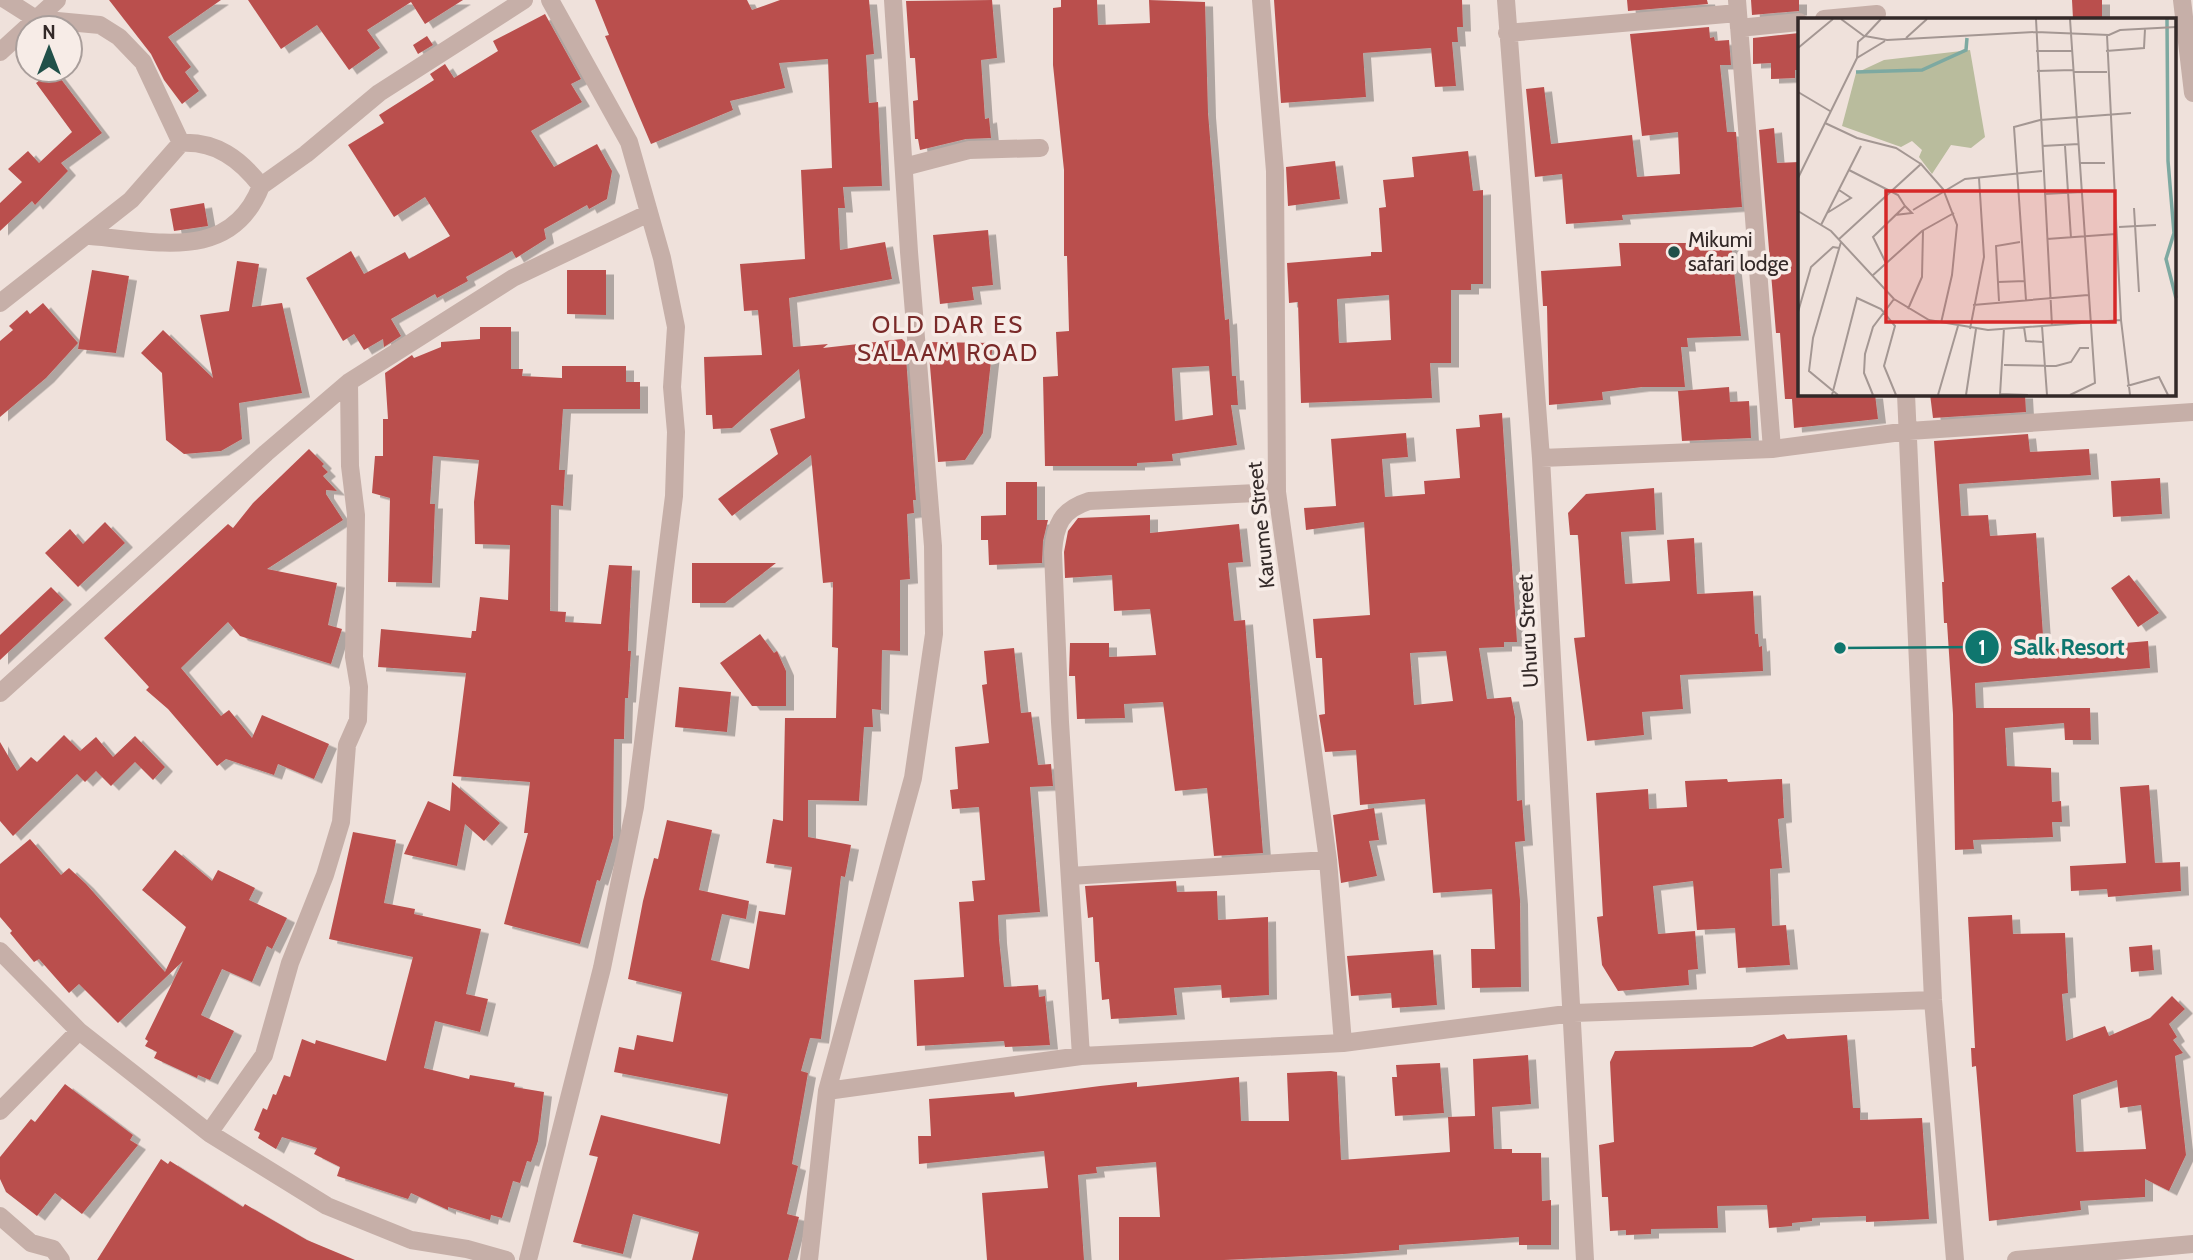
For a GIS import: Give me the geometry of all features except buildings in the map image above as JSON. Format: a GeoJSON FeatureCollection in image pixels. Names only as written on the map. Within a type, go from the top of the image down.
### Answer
{"type":"FeatureCollection","features":[{"type":"Feature","properties":{"kind":"street"},"geometry":{"type":"LineString","coordinates":[[6,0],[28,14]]}},
{"type":"Feature","properties":{"kind":"street"},"geometry":{"type":"LineString","coordinates":[[42,14],[57,0]]}},
{"type":"Feature","properties":{"kind":"street"},"geometry":{"type":"LineString","coordinates":[[90,236],[159,242],[211,237],[236,226],[245,217],[261,186],[306,154],[379,93],[524,0]]}},
{"type":"Feature","properties":{"kind":"street"},"geometry":{"type":"LineString","coordinates":[[528,1260],[620,888],[635,807],[674,496],[676,432],[673,387],[676,327],[662,258],[647,214],[629,142],[550,0]]}},
{"type":"Feature","properties":{"kind":"street"},"geometry":{"type":"LineString","coordinates":[[809,1260],[827,1091],[913,778],[934,634],[933,546],[893,0]]}},
{"type":"Feature","properties":{"kind":"street","name":"Karume Street"},"geometry":{"type":"LineString","coordinates":[[1261,0],[1275,171],[1277,492],[1328,860],[1343,1043]]}},
{"type":"Feature","properties":{"kind":"street","name":"Uhuru Street"},"geometry":{"type":"LineString","coordinates":[[1506,0],[1541,458],[1574,1013],[1585,1260]]}},
{"type":"Feature","properties":{"kind":"street"},"geometry":{"type":"LineString","coordinates":[[1737,0],[1772,449]]}},
{"type":"Feature","properties":{"kind":"street"},"geometry":{"type":"LineString","coordinates":[[2182,0],[2193,93]]}},
{"type":"Feature","properties":{"kind":"street"},"geometry":{"type":"LineString","coordinates":[[1831,18],[1877,11]]}},
{"type":"Feature","properties":{"kind":"street"},"geometry":{"type":"LineString","coordinates":[[1507,33],[1738,13],[1739,28]]}},
{"type":"Feature","properties":{"kind":"street"},"geometry":{"type":"LineString","coordinates":[[1739,28],[1798,22]]}},
{"type":"Feature","properties":{"kind":"street"},"geometry":{"type":"LineString","coordinates":[[84,24],[100,25],[120,37],[143,62],[181,142]]}},
{"type":"Feature","properties":{"kind":"street"},"geometry":{"type":"LineString","coordinates":[[0,52],[14,39]]}},
{"type":"Feature","properties":{"kind":"street"},"geometry":{"type":"LineString","coordinates":[[181,142],[199,143],[230,155],[245,166],[261,186]]}},
{"type":"Feature","properties":{"kind":"street"},"geometry":{"type":"LineString","coordinates":[[0,303],[90,236],[131,200],[181,142]]}},
{"type":"Feature","properties":{"kind":"street"},"geometry":{"type":"LineString","coordinates":[[904,167],[969,150],[1040,149]]}},
{"type":"Feature","properties":{"kind":"street"},"geometry":{"type":"LineString","coordinates":[[0,693],[266,453],[349,382],[513,278],[647,214]]}},
{"type":"Feature","properties":{"kind":"street"},"geometry":{"type":"LineString","coordinates":[[209,1133],[264,1055],[290,963],[325,875],[341,822],[348,745],[358,720],[359,687],[354,657],[356,515],[350,467],[349,382]]}},
{"type":"Feature","properties":{"kind":"street"},"geometry":{"type":"LineString","coordinates":[[1906,396],[1933,1000],[1955,1260]]}},
{"type":"Feature","properties":{"kind":"street"},"geometry":{"type":"LineString","coordinates":[[1541,458],[1772,449],[1909,431],[2193,412]]}},
{"type":"Feature","properties":{"kind":"street"},"geometry":{"type":"LineString","coordinates":[[1081,1056],[1059,696],[1053,552],[1056,526],[1066,512],[1089,501],[1277,492]]}},
{"type":"Feature","properties":{"kind":"street"},"geometry":{"type":"LineString","coordinates":[[1070,876],[1328,860]]}},
{"type":"Feature","properties":{"kind":"street"},"geometry":{"type":"LineString","coordinates":[[0,951],[79,1031],[209,1133],[327,1206],[411,1240],[467,1249],[506,1260]]}},
{"type":"Feature","properties":{"kind":"street"},"geometry":{"type":"LineString","coordinates":[[827,1091],[1081,1056],[1343,1043],[1574,1013],[1933,1000]]}},
{"type":"Feature","properties":{"kind":"street"},"geometry":{"type":"LineString","coordinates":[[0,1111],[79,1031]]}},
{"type":"Feature","properties":{"kind":"street"},"geometry":{"type":"LineString","coordinates":[[0,1216],[31,1244],[53,1250],[61,1260]]}},
{"type":"Feature","properties":{"kind":"street"},"geometry":{"type":"LineString","coordinates":[[2016,1260],[2193,1244]]}},
{"type":"Feature","properties":{"kind":"place","name":"Mikumi safari lodge"},"geometry":{"type":"Point","coordinates":[1674,252]}},
{"type":"Feature","properties":{"kind":"place","name":"Salk Resort"},"geometry":{"type":"Point","coordinates":[1840,648]}},
{"type":"Feature","properties":{"kind":"district","name":"OLD DAR ES SALAAM ROAD"},"geometry":{"type":"Point","coordinates":[948,339]}}]}
